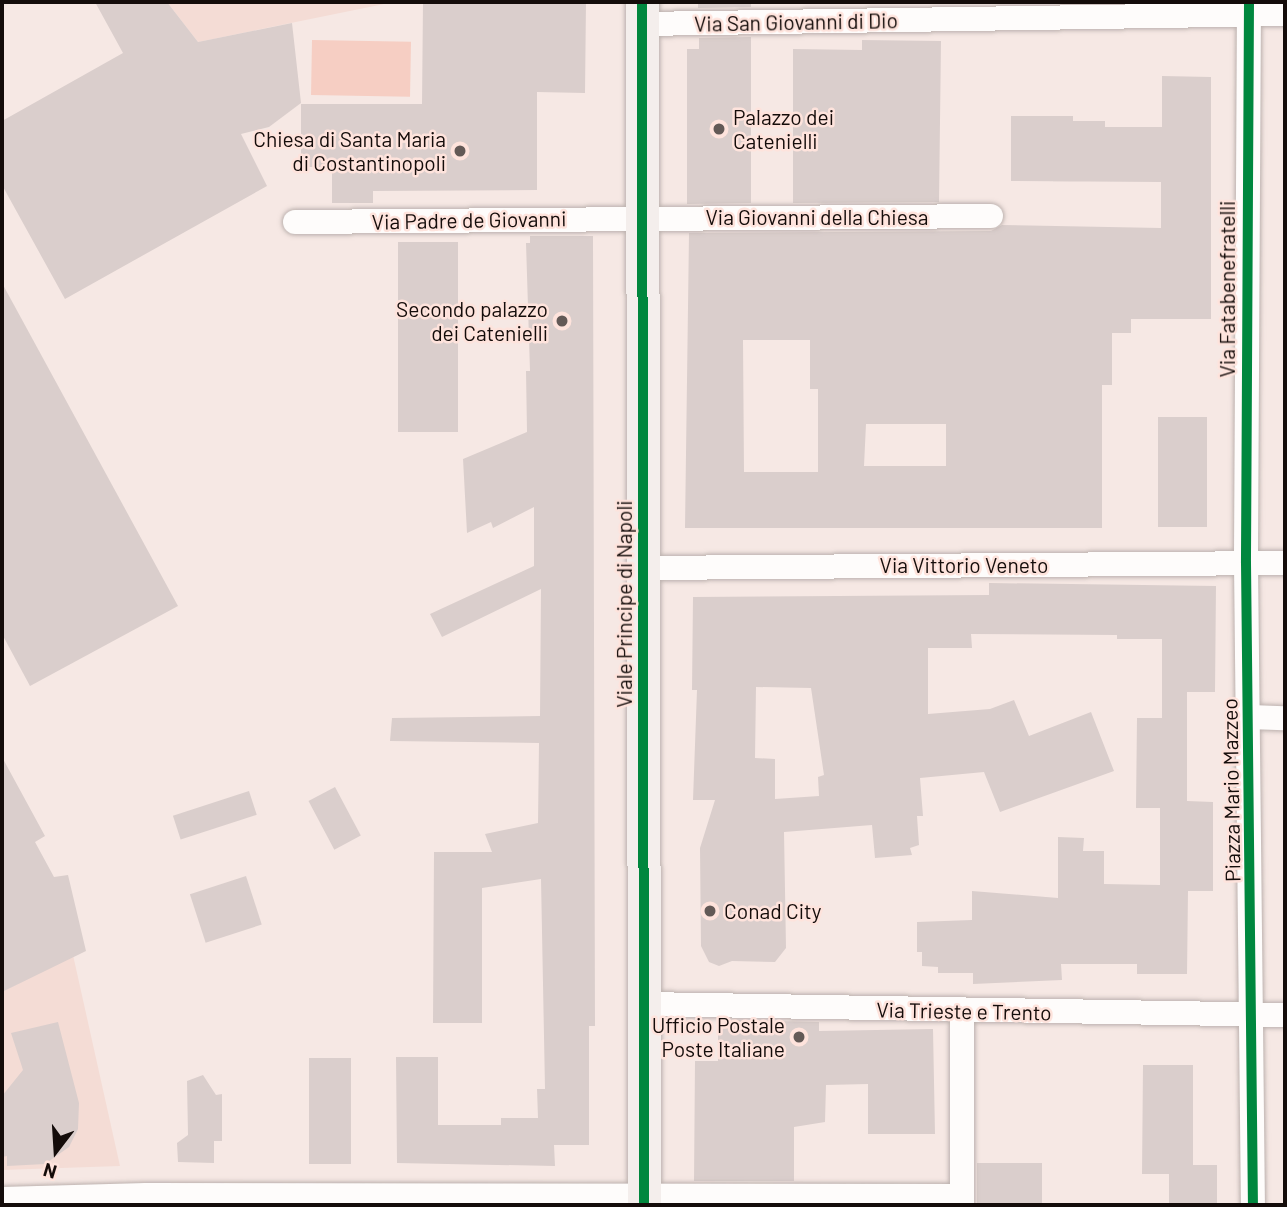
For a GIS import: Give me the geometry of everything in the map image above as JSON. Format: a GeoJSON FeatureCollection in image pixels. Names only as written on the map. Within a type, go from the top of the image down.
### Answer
{"type":"FeatureCollection","features":[{"type":"Feature","properties":{"kind":"street","name":"Via San Giovanni di Dio"},"geometry":{"type":"LineString","coordinates":[[642,13],[1249,8],[1285,14]]}},
{"type":"Feature","properties":{"kind":"street","name":"Via Fatabenefratelli"},"geometry":{"type":"LineString","coordinates":[[1246,563],[1249,8]]}},
{"type":"Feature","properties":{"kind":"street","name":"Viale Principe di Napoli"},"geometry":{"type":"LineString","coordinates":[[642,13],[644,1200]]}},
{"type":"Feature","properties":{"kind":"street","name":"Via Giovanni della Chiesa"},"geometry":{"type":"LineString","coordinates":[[642,218],[991,216]]}},
{"type":"Feature","properties":{"kind":"street","name":"Via Padre de Giovanni"},"geometry":{"type":"LineString","coordinates":[[295,222],[642,218]]}},
{"type":"Feature","properties":{"kind":"street","name":"Piazza Mario Mazzeo"},"geometry":{"type":"LineString","coordinates":[[1246,563],[1254,1017],[1253,1205]]}},
{"type":"Feature","properties":{"kind":"street","name":"Via Vittorio Veneto"},"geometry":{"type":"LineString","coordinates":[[643,568],[1285,563]]}},
{"type":"Feature","properties":{"kind":"street","name":"Piazza Mario Mazzeo"},"geometry":{"type":"LineString","coordinates":[[1249,717],[1285,718]]}},
{"type":"Feature","properties":{"kind":"street","name":"Via Trieste e Trento"},"geometry":{"type":"LineString","coordinates":[[644,1004],[1254,1017],[1285,1015]]}},
{"type":"Feature","properties":{"kind":"street"},"geometry":{"type":"LineString","coordinates":[[2,1199],[962,1201],[962,1011]]}},
{"type":"Feature","properties":{"kind":"shaded area"},"geometry":{"type":"Polygon","coordinates":[[[167,2],[394,2],[198,42],[167,2]]]}},
{"type":"Feature","properties":{"kind":"shaded area"},"geometry":{"type":"Polygon","coordinates":[[[312,40],[411,42],[410,97],[311,95],[312,40]]]}},
{"type":"Feature","properties":{"kind":"shaded area"},"geometry":{"type":"Polygon","coordinates":[[[73,955],[120,1166],[2,1170],[2,992],[73,955]]]}},
{"type":"Feature","properties":{"kind":"building"},"geometry":{"type":"Polygon","coordinates":[[[95,2],[167,2],[198,42],[292,23],[301,103],[269,127],[241,134],[267,186],[65,299],[2,185],[2,121],[123,53],[95,2]]]}},
{"type":"Feature","properties":{"kind":"building"},"geometry":{"type":"Polygon","coordinates":[[[423,2],[586,2],[585,93],[537,92],[537,190],[373,191],[373,203],[332,203],[332,167],[301,167],[301,104],[422,104],[423,2]]]}},
{"type":"Feature","properties":{"kind":"building"},"geometry":{"type":"Polygon","coordinates":[[[698,2],[751,2],[751,7],[698,8],[698,2]]]}},
{"type":"Feature","properties":{"kind":"building","name":"Palazzo dei Catenielli"},"geometry":{"type":"Polygon","coordinates":[[[751,37],[751,203],[687,204],[687,49],[699,49],[699,38],[751,37]]]}},
{"type":"Feature","properties":{"kind":"building"},"geometry":{"type":"Polygon","coordinates":[[[862,40],[941,41],[939,202],[793,203],[793,49],[862,50],[862,40]]]}},
{"type":"Feature","properties":{"kind":"building"},"geometry":{"type":"Polygon","coordinates":[[[1162,76],[1211,77],[1211,319],[1131,319],[1131,333],[1112,333],[1112,385],[1102,385],[1102,528],[685,528],[689,233],[991,231],[1002,225],[1161,228],[1161,182],[1011,181],[1011,116],[1073,116],[1073,121],[1105,121],[1105,127],[1162,127],[1162,76]],[[743,340],[744,472],[818,472],[818,389],[810,389],[810,340],[743,340]],[[866,424],[864,466],[946,466],[946,424],[866,424]]]}},
{"type":"Feature","properties":{"kind":"building"},"geometry":{"type":"Polygon","coordinates":[[[530,236],[593,236],[595,1026],[589,1026],[589,1145],[554,1145],[555,1166],[397,1163],[396,1057],[438,1057],[438,1125],[501,1125],[501,1118],[538,1118],[537,1089],[545,1089],[541,879],[482,888],[482,1023],[433,1023],[434,852],[492,852],[485,834],[538,823],[539,743],[390,741],[392,718],[540,716],[541,589],[442,637],[430,614],[534,566],[534,507],[493,528],[491,522],[467,533],[463,459],[527,432],[526,371],[530,371],[526,243],[530,243],[530,236]]]}},
{"type":"Feature","properties":{"kind":"building"},"geometry":{"type":"Polygon","coordinates":[[[398,242],[458,242],[458,432],[398,432],[398,242]]]}},
{"type":"Feature","properties":{"kind":"building"},"geometry":{"type":"Polygon","coordinates":[[[2,283],[178,606],[30,686],[2,634],[2,283]]]}},
{"type":"Feature","properties":{"kind":"building"},"geometry":{"type":"Polygon","coordinates":[[[1158,417],[1207,417],[1207,527],[1158,527],[1158,417]]]}},
{"type":"Feature","properties":{"kind":"building"},"geometry":{"type":"Polygon","coordinates":[[[989,583],[1216,586],[1215,692],[1187,692],[1187,801],[1213,802],[1213,891],[1188,891],[1187,974],[1137,974],[1137,964],[1061,964],[1062,980],[973,984],[973,973],[938,973],[938,967],[922,966],[922,952],[917,952],[917,922],[972,920],[972,891],[1058,898],[1058,837],[1084,838],[1083,851],[1104,851],[1104,884],[1160,885],[1160,808],[1136,808],[1137,718],[1162,718],[1162,639],[1117,639],[1117,635],[971,634],[972,648],[928,648],[928,714],[990,709],[1014,700],[1029,736],[1091,712],[1114,771],[1000,812],[984,772],[920,778],[923,816],[917,816],[919,845],[910,848],[912,855],[875,858],[872,825],[784,832],[786,948],[775,962],[732,961],[719,966],[709,962],[701,946],[700,848],[715,800],[693,800],[697,690],[692,690],[693,597],[989,595],[989,583]],[[756,687],[755,758],[775,759],[775,799],[819,796],[818,777],[824,775],[811,688],[756,687]]]}},
{"type":"Feature","properties":{"kind":"building"},"geometry":{"type":"Polygon","coordinates":[[[2,757],[45,836],[35,842],[54,877],[68,875],[86,951],[2,992],[2,757]]]}},
{"type":"Feature","properties":{"kind":"building"},"geometry":{"type":"Polygon","coordinates":[[[335,787],[361,836],[334,850],[309,801],[335,787]]]}},
{"type":"Feature","properties":{"kind":"building"},"geometry":{"type":"Polygon","coordinates":[[[249,791],[257,815],[181,839],[173,816],[249,791]]]}},
{"type":"Feature","properties":{"kind":"building"},"geometry":{"type":"Polygon","coordinates":[[[246,876],[262,925],[206,943],[190,894],[246,876]]]}},
{"type":"Feature","properties":{"kind":"building"},"geometry":{"type":"Polygon","coordinates":[[[729,1020],[819,1022],[819,1031],[933,1029],[935,1134],[868,1134],[868,1084],[826,1085],[825,1122],[794,1127],[794,1181],[694,1181],[695,1061],[718,1061],[718,1031],[729,1020]]]}},
{"type":"Feature","properties":{"kind":"building"},"geometry":{"type":"Polygon","coordinates":[[[58,1022],[79,1103],[78,1129],[69,1147],[45,1164],[7,1166],[7,1156],[2,1157],[2,1096],[23,1070],[11,1033],[58,1022]]]}},
{"type":"Feature","properties":{"kind":"building"},"geometry":{"type":"Polygon","coordinates":[[[309,1058],[351,1058],[351,1164],[309,1164],[309,1058]]]}},
{"type":"Feature","properties":{"kind":"building"},"geometry":{"type":"Polygon","coordinates":[[[1143,1065],[1193,1065],[1193,1165],[1217,1165],[1217,1205],[1169,1205],[1169,1174],[1142,1174],[1143,1065]]]}},
{"type":"Feature","properties":{"kind":"building"},"geometry":{"type":"Polygon","coordinates":[[[203,1075],[216,1095],[222,1094],[222,1141],[214,1141],[214,1163],[178,1162],[177,1143],[188,1135],[187,1081],[203,1075]]]}},
{"type":"Feature","properties":{"kind":"building"},"geometry":{"type":"Polygon","coordinates":[[[977,1163],[1042,1163],[1042,1205],[977,1205],[977,1163]]]}},
{"type":"Feature","properties":{"kind":"cycle path"},"geometry":{"type":"LineString","coordinates":[[642,2],[644,1205]]}},
{"type":"Feature","properties":{"kind":"cycle path"},"geometry":{"type":"LineString","coordinates":[[1249,2],[1246,563],[1253,1205]]}},
{"type":"Feature","properties":{"kind":"place","name":"Palazzo dei Catenielli"},"geometry":{"type":"Point","coordinates":[719,129]}},
{"type":"Feature","properties":{"kind":"place","name":"Chiesa di Santa Maria di Costantinopoli"},"geometry":{"type":"Point","coordinates":[460,151]}},
{"type":"Feature","properties":{"kind":"place","name":"Secondo palazzo dei Catenielli"},"geometry":{"type":"Point","coordinates":[562,321]}},
{"type":"Feature","properties":{"kind":"place","name":"Conad City"},"geometry":{"type":"Point","coordinates":[710,911]}},
{"type":"Feature","properties":{"kind":"place","name":"Ufficio Postale Poste Italiane"},"geometry":{"type":"Point","coordinates":[799,1037]}}]}
